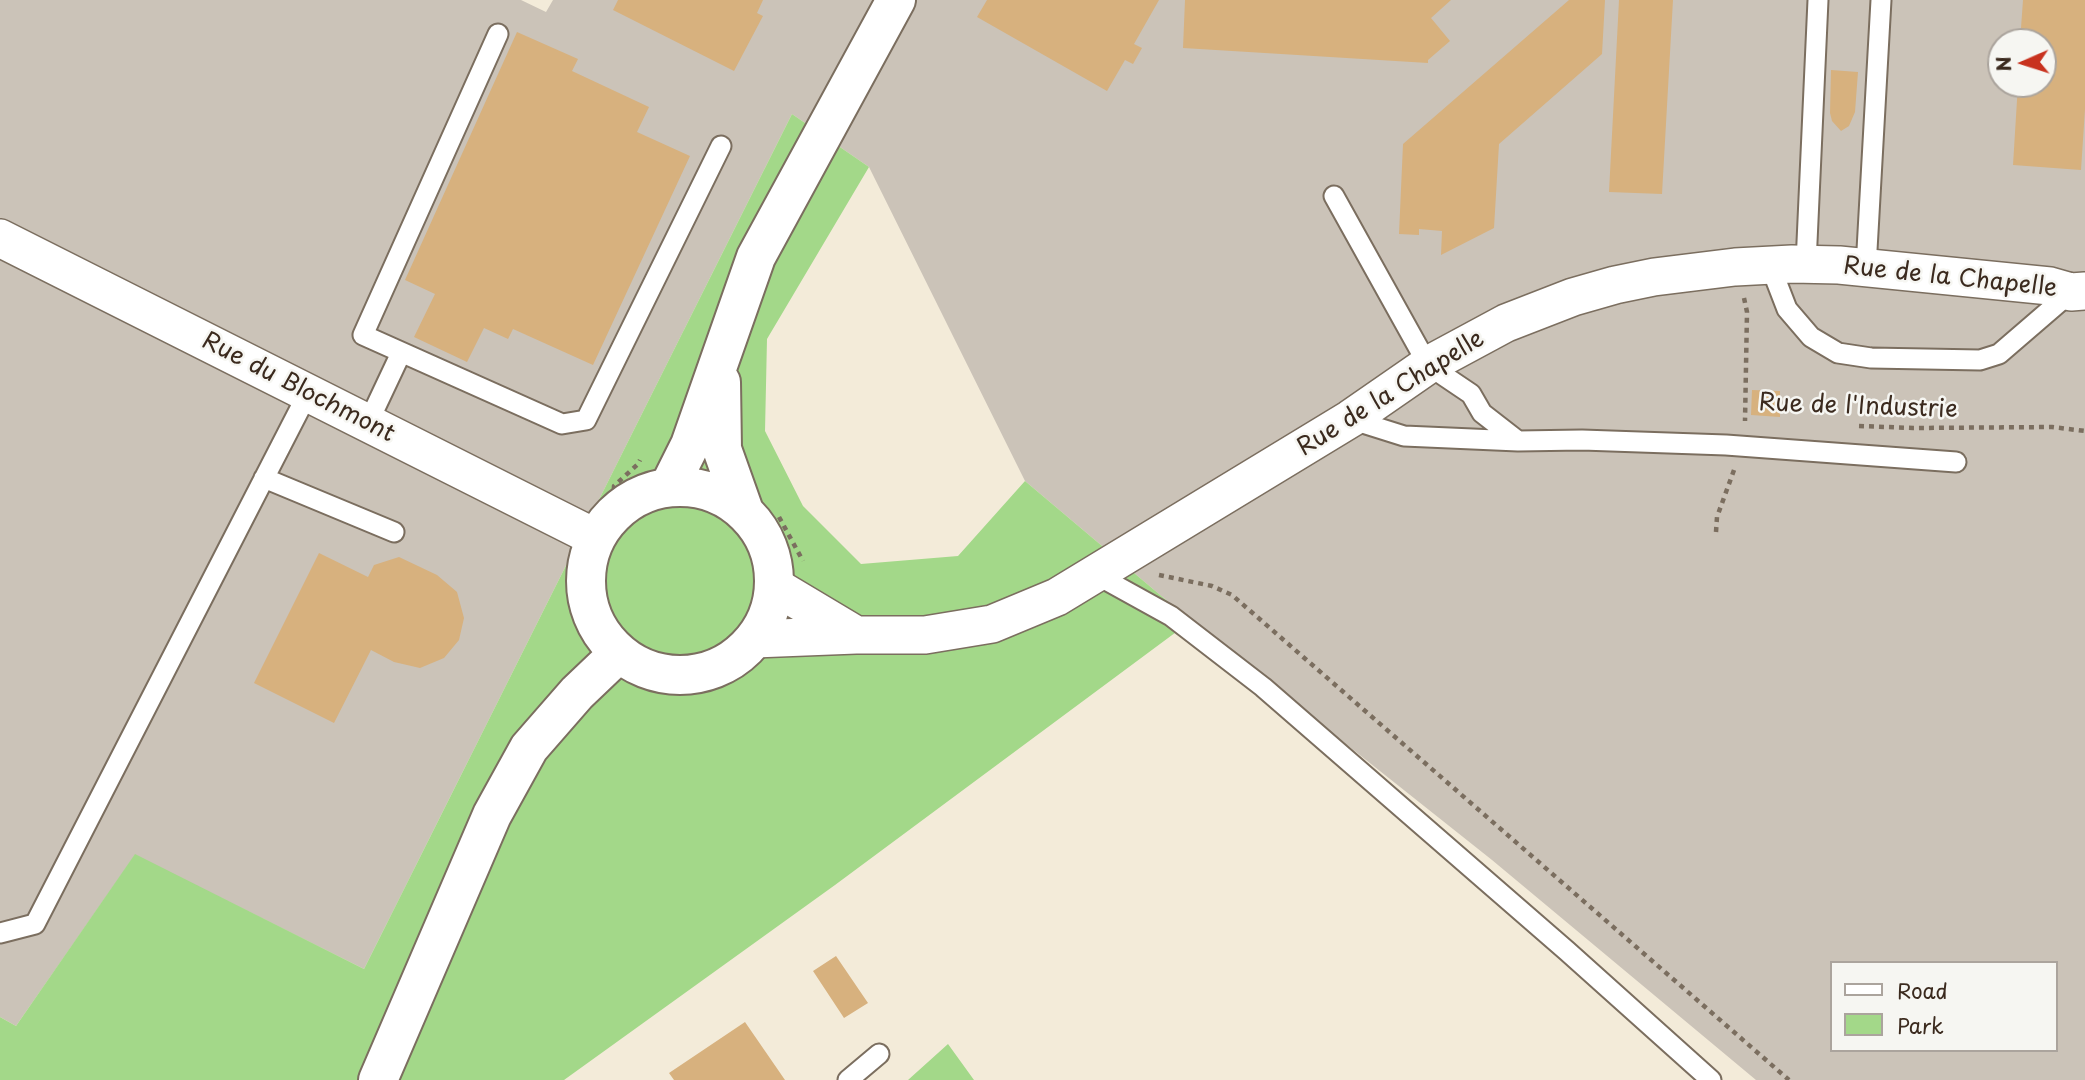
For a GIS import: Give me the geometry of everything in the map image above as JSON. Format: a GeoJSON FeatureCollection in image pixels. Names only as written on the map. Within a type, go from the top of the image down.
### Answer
{"type":"FeatureCollection","features":[{"type":"Feature","properties":{"kind":"main road"},"geometry":{"type":"LineString","coordinates":[[669,487],[690,445],[756,257],[896,0]]}},
{"type":"Feature","properties":{"kind":"main road"},"geometry":{"type":"LineString","coordinates":[[720,355],[722,449],[744,511],[767,545],[773,565],[774,586],[768,614],[754,639],[732,660],[704,672],[674,675],[645,668],[619,653],[599,629],[587,599],[586,568],[604,526],[638,496],[669,487],[709,490],[744,511]]}},
{"type":"Feature","properties":{"kind":"main road"},"geometry":{"type":"LineString","coordinates":[[378,1080],[492,815],[510,781],[529,748],[577,693],[619,653]]}},
{"type":"Feature","properties":{"kind":"street","name":"Rue du Blochmont"},"geometry":{"type":"LineString","coordinates":[[0,238],[368,423],[604,526]]}},
{"type":"Feature","properties":{"kind":"street","name":"Rue de la Chapelle"},"geometry":{"type":"LineString","coordinates":[[754,639],[925,635],[992,624],[1057,597],[1095,575],[1350,419],[1428,365],[1506,323],[1615,285],[1654,277],[1753,266],[1806,264],[1839,265],[2078,291]]}},
{"type":"Feature","properties":{"kind":"street"},"geometry":{"type":"LineString","coordinates":[[774,586],[856,635]]}},
{"type":"Feature","properties":{"kind":"lane"},"geometry":{"type":"LineString","coordinates":[[1806,264],[1818,0]]}},
{"type":"Feature","properties":{"kind":"lane"},"geometry":{"type":"LineString","coordinates":[[1866,268],[1881,0]]}},
{"type":"Feature","properties":{"kind":"lane"},"geometry":{"type":"LineString","coordinates":[[498,34],[363,335],[562,424],[586,420],[721,146]]}},
{"type":"Feature","properties":{"kind":"lane"},"geometry":{"type":"LineString","coordinates":[[1334,196],[1428,365],[1471,394],[1482,413],[1518,441]]}},
{"type":"Feature","properties":{"kind":"lane"},"geometry":{"type":"LineString","coordinates":[[1753,266],[1811,337],[1838,353],[1871,358],[1980,360],[1999,354],[2078,291]]}},
{"type":"Feature","properties":{"kind":"lane"},"geometry":{"type":"LineString","coordinates":[[368,423],[401,353]]}},
{"type":"Feature","properties":{"kind":"lane"},"geometry":{"type":"LineString","coordinates":[[0,933],[36,924],[309,393]]}},
{"type":"Feature","properties":{"kind":"lane"},"geometry":{"type":"LineString","coordinates":[[1350,419],[1404,436],[1743,446],[1956,462]]}},
{"type":"Feature","properties":{"kind":"lane"},"geometry":{"type":"LineString","coordinates":[[264,478],[394,532]]}},
{"type":"Feature","properties":{"kind":"lane"},"geometry":{"type":"LineString","coordinates":[[1095,575],[1171,616],[1264,687],[1711,1080]]}},
{"type":"Feature","properties":{"kind":"lane"},"geometry":{"type":"LineString","coordinates":[[848,1080],[879,1054]]}},
{"type":"Feature","properties":{"kind":"path","name":"Rue de l'Industrie"},"geometry":{"type":"LineString","coordinates":[[1753,266],[1747,312],[1744,421],[1757,422]]}},
{"type":"Feature","properties":{"kind":"path"},"geometry":{"type":"LineString","coordinates":[[1716,532],[1717,517],[1743,446],[1744,421]]}},
{"type":"Feature","properties":{"kind":"path","name":"Rue de l'Industrie"},"geometry":{"type":"LineString","coordinates":[[1848,426],[2052,426],[2085,431]]}},
{"type":"Feature","properties":{"kind":"path"},"geometry":{"type":"LineString","coordinates":[[604,526],[614,486],[638,464],[643,454]]}},
{"type":"Feature","properties":{"kind":"shaded area"},"geometry":{"type":"Polygon","coordinates":[[[0,0],[521,0],[546,12],[553,0],[2085,0],[2085,1080],[1756,1080],[1492,860],[1191,621],[1025,481],[869,167],[792,114],[364,969],[135,855],[16,1026],[0,1017],[0,0]]]}},
{"type":"Feature","properties":{"kind":"green space"},"geometry":{"type":"Polygon","coordinates":[[[792,114],[869,167],[767,339],[765,431],[803,506],[861,564],[958,556],[1025,481],[1191,621],[835,885],[564,1080],[0,1080],[0,1017],[16,1026],[135,854],[364,969],[792,114]]]}},
{"type":"Feature","properties":{"kind":"green space"},"geometry":{"type":"Polygon","coordinates":[[[948,1044],[974,1080],[908,1080],[948,1044]]]}},
{"type":"Feature","properties":{"kind":"building"},"geometry":{"type":"Polygon","coordinates":[[[618,0],[763,0],[757,13],[763,16],[734,71],[613,10],[618,0]]]}},
{"type":"Feature","properties":{"kind":"building"},"geometry":{"type":"Polygon","coordinates":[[[987,0],[1159,0],[1134,44],[1142,48],[1133,64],[1125,60],[1107,91],[977,17],[987,0]]]}},
{"type":"Feature","properties":{"kind":"building"},"geometry":{"type":"Polygon","coordinates":[[[1185,0],[1451,0],[1431,18],[1450,41],[1428,60],[1428,63],[1183,48],[1185,0]]]}},
{"type":"Feature","properties":{"kind":"building"},"geometry":{"type":"Polygon","coordinates":[[[1569,0],[1605,0],[1602,54],[1499,144],[1494,228],[1441,255],[1442,231],[1419,229],[1419,235],[1399,234],[1403,144],[1569,0]]]}},
{"type":"Feature","properties":{"kind":"building"},"geometry":{"type":"Polygon","coordinates":[[[1619,0],[1673,0],[1662,194],[1609,192],[1619,0]]]}},
{"type":"Feature","properties":{"kind":"building"},"geometry":{"type":"Polygon","coordinates":[[[2023,0],[2085,0],[2085,109],[2081,170],[2013,165],[2017,98],[2057,98],[2057,28],[2021,28],[2023,0]]]}},
{"type":"Feature","properties":{"kind":"building"},"geometry":{"type":"Polygon","coordinates":[[[517,32],[578,59],[572,71],[649,107],[637,132],[690,156],[593,365],[513,329],[508,339],[484,328],[467,362],[414,337],[435,294],[405,280],[517,32]]]}},
{"type":"Feature","properties":{"kind":"building"},"geometry":{"type":"Polygon","coordinates":[[[1831,70],[1858,72],[1855,112],[1849,126],[1841,131],[1832,121],[1830,113],[1831,70]]]}},
{"type":"Feature","properties":{"kind":"building"},"geometry":{"type":"Polygon","coordinates":[[[1752,390],[1780,391],[1780,417],[1751,415],[1752,390]]]}},
{"type":"Feature","properties":{"kind":"building"},"geometry":{"type":"Polygon","coordinates":[[[319,553],[368,577],[374,565],[399,557],[437,575],[457,592],[464,618],[459,640],[444,658],[420,668],[394,662],[371,650],[334,723],[254,683],[319,553]]]}},
{"type":"Feature","properties":{"kind":"building"},"geometry":{"type":"Polygon","coordinates":[[[836,956],[868,1003],[844,1018],[813,971],[836,956]]]}},
{"type":"Feature","properties":{"kind":"building"},"geometry":{"type":"Polygon","coordinates":[[[745,1022],[785,1080],[674,1080],[669,1073],[745,1022]]]}}]}
